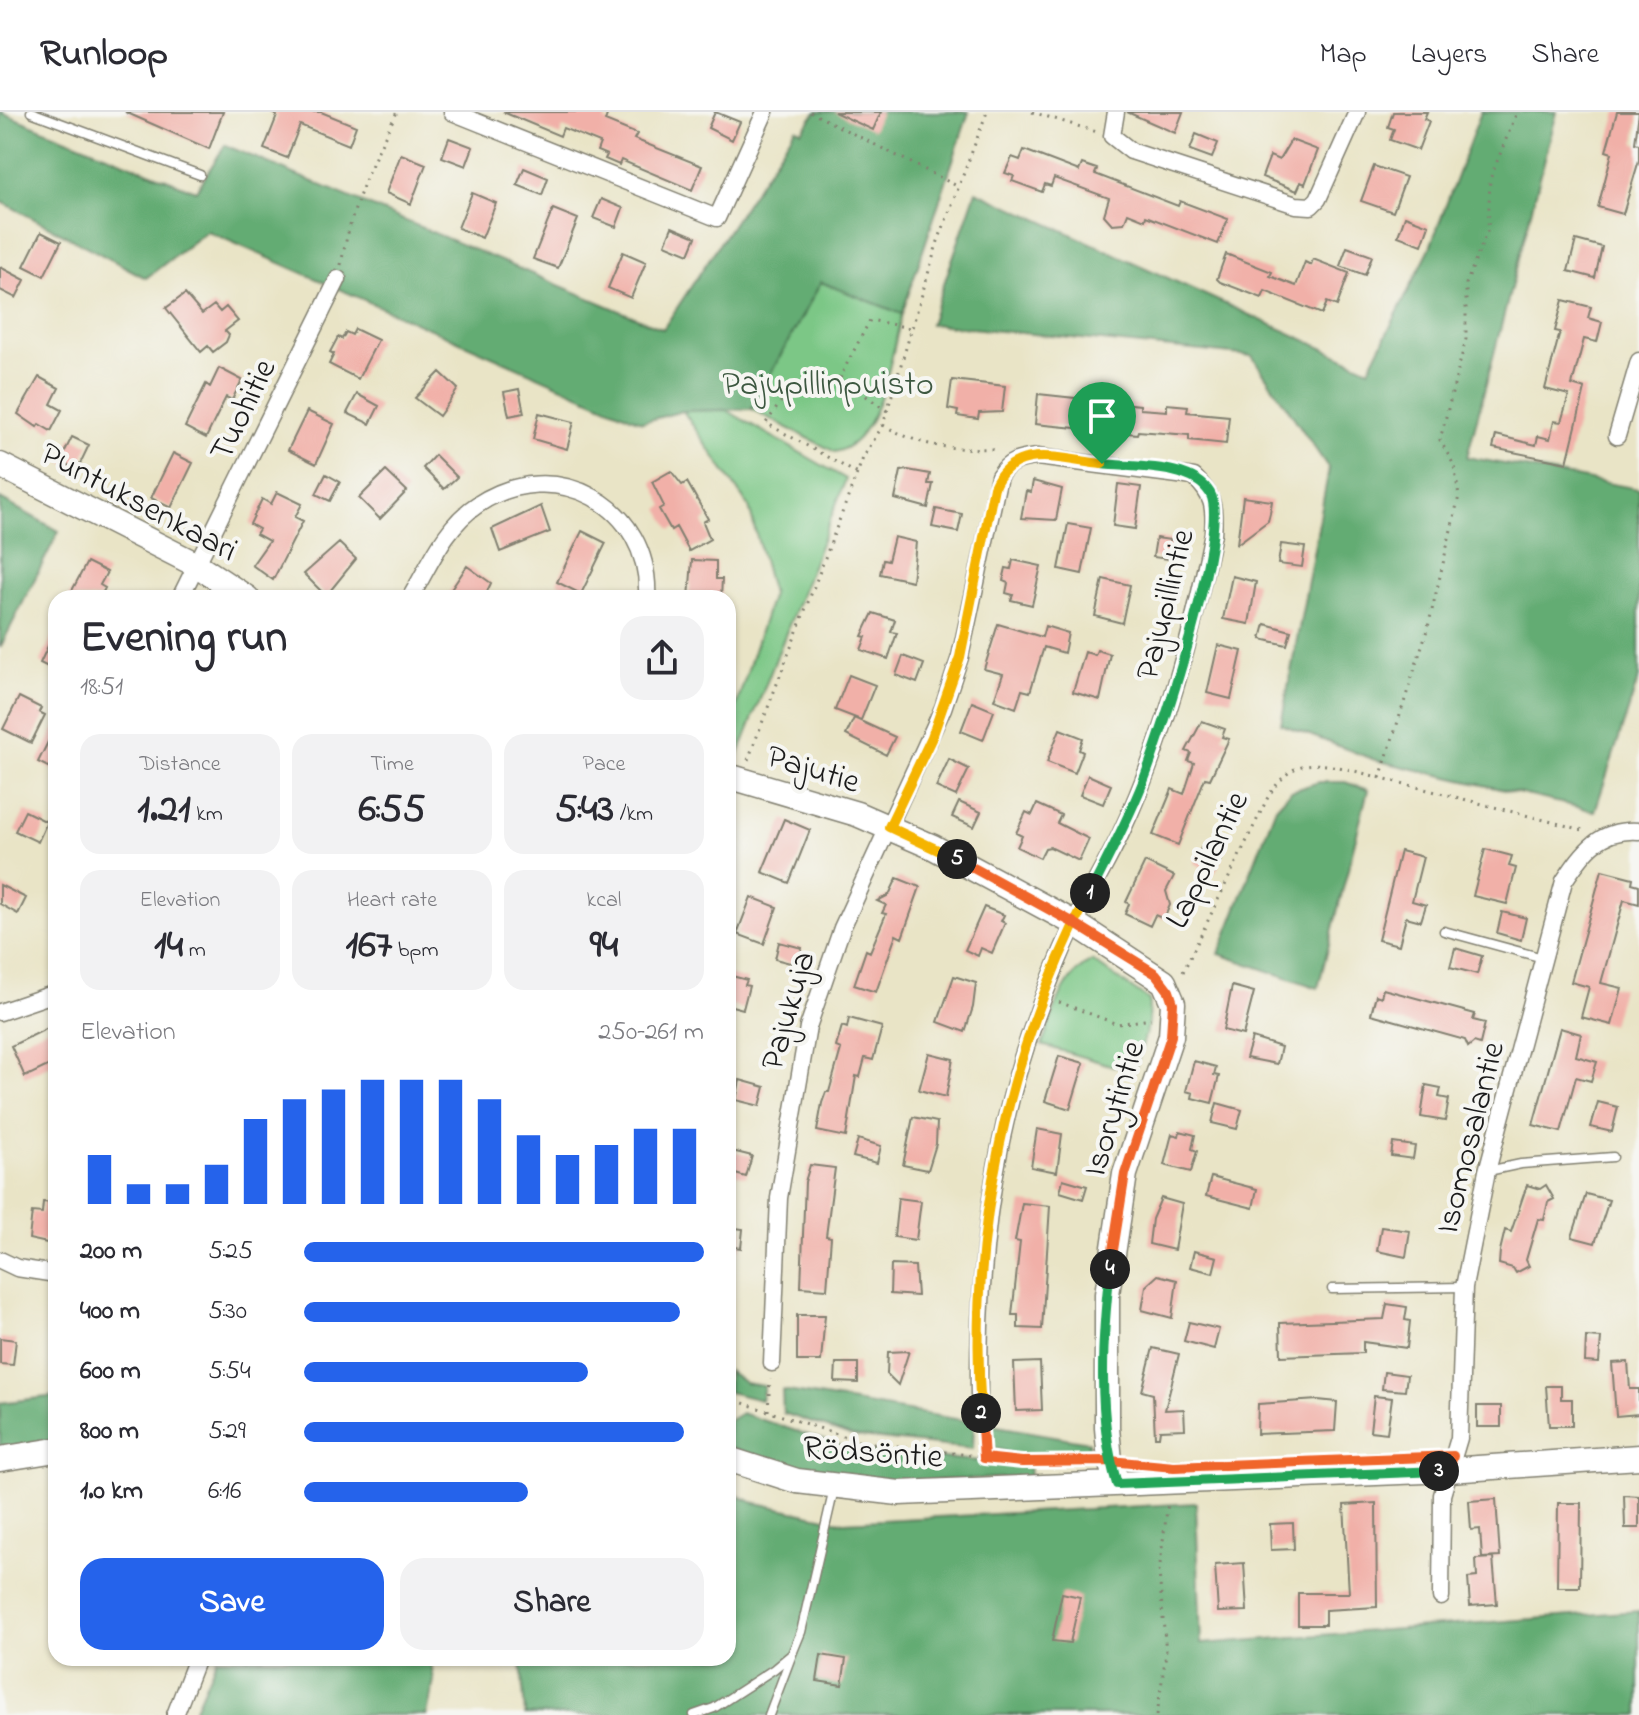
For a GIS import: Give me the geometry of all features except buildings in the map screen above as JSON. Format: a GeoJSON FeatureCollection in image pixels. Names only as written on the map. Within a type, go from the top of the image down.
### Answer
{"type":"FeatureCollection","features":[{"type":"Feature","properties":{"kind":"street"},"geometry":{"type":"LineString","coordinates":[[452,112],[717,218],[765,112]]}},
{"type":"Feature","properties":{"kind":"street"},"geometry":{"type":"LineString","coordinates":[[1116,112],[1112,136],[1131,151],[1296,205],[1311,206],[1318,199],[1357,112]]}},
{"type":"Feature","properties":{"kind":"street","name":"Tuohitie"},"geometry":{"type":"LineString","coordinates":[[184,590],[338,279]]}},
{"type":"Feature","properties":{"kind":"street"},"geometry":{"type":"LineString","coordinates":[[1617,436],[1639,361]]}},
{"type":"Feature","properties":{"kind":"street","name":"Pajupillintie"},"geometry":{"type":"LineString","coordinates":[[979,1395],[978,1320],[993,1179],[1012,1097],[1044,997],[1074,923],[1121,835],[1161,732],[1201,590],[1215,509],[1211,494],[1194,477],[1037,457],[1017,460],[1005,466]]}},
{"type":"Feature","properties":{"kind":"street","name":"Puntuksenkaari"},"geometry":{"type":"LineString","coordinates":[[0,465],[197,565],[235,590]]}},
{"type":"Feature","properties":{"kind":"street"},"geometry":{"type":"LineString","coordinates":[[889,827],[932,737],[960,657],[994,487],[1005,466]]}},
{"type":"Feature","properties":{"kind":"street"},"geometry":{"type":"LineString","coordinates":[[414,590],[442,540],[459,519],[501,492],[550,483],[591,495],[625,525],[647,564],[647,590]]}},
{"type":"Feature","properties":{"kind":"street","name":"Pajutie"},"geometry":{"type":"LineString","coordinates":[[736,778],[791,792],[889,827],[1074,923],[1156,974],[1169,991]]}},
{"type":"Feature","properties":{"kind":"street","name":"Pajukuja"},"geometry":{"type":"LineString","coordinates":[[772,1363],[776,1224],[798,1072],[824,976],[868,868],[889,827]]}},
{"type":"Feature","properties":{"kind":"street"},"geometry":{"type":"LineString","coordinates":[[1602,836],[1639,831]]}},
{"type":"Feature","properties":{"kind":"street","name":"Isomosalantie"},"geometry":{"type":"LineString","coordinates":[[1441,1597],[1442,1495],[1459,1438],[1464,1287],[1487,1171],[1564,881],[1587,846],[1602,836]]}},
{"type":"Feature","properties":{"kind":"street","name":"Isorytintie"},"geometry":{"type":"LineString","coordinates":[[1114,1472],[1105,1332],[1112,1255],[1125,1174],[1171,1036],[1173,1003],[1169,991]]}},
{"type":"Feature","properties":{"kind":"street"},"geometry":{"type":"LineString","coordinates":[[0,1012],[48,996]]}},
{"type":"Feature","properties":{"kind":"street"},"geometry":{"type":"LineString","coordinates":[[0,1260],[17,1268],[48,1273]]}},
{"type":"Feature","properties":{"kind":"street"},"geometry":{"type":"LineString","coordinates":[[0,1459],[48,1451]]}},
{"type":"Feature","properties":{"kind":"street","name":"Rödsöntie"},"geometry":{"type":"LineString","coordinates":[[736,1462],[797,1481],[899,1493],[1114,1472],[1171,1482],[1449,1470],[1639,1457]]}},
{"type":"Feature","properties":{"kind":"street"},"geometry":{"type":"LineString","coordinates":[[175,1715],[194,1666]]}},
{"type":"Feature","properties":{"kind":"lane"},"geometry":{"type":"LineString","coordinates":[[31,112],[200,175]]}},
{"type":"Feature","properties":{"kind":"lane"},"geometry":{"type":"LineString","coordinates":[[1444,931],[1544,958]]}},
{"type":"Feature","properties":{"kind":"lane"},"geometry":{"type":"LineString","coordinates":[[1487,1171],[1521,1164],[1613,1157]]}},
{"type":"Feature","properties":{"kind":"lane"},"geometry":{"type":"LineString","coordinates":[[1332,1289],[1464,1287]]}},
{"type":"Feature","properties":{"kind":"lane"},"geometry":{"type":"LineString","coordinates":[[769,1715],[801,1632],[834,1487]]}},
{"type":"Feature","properties":{"kind":"lane"},"geometry":{"type":"LineString","coordinates":[[694,1715],[714,1708],[792,1654]]}},
{"type":"Feature","properties":{"kind":"path"},"geometry":{"type":"LineString","coordinates":[[338,279],[348,227],[364,176],[397,112]]}},
{"type":"Feature","properties":{"kind":"path"},"geometry":{"type":"LineString","coordinates":[[810,112],[959,187]]}},
{"type":"Feature","properties":{"kind":"path"},"geometry":{"type":"LineString","coordinates":[[736,773],[858,474],[883,425],[959,187],[987,112]]}},
{"type":"Feature","properties":{"kind":"path"},"geometry":{"type":"LineString","coordinates":[[1032,112],[1112,136]]}},
{"type":"Feature","properties":{"kind":"path"},"geometry":{"type":"LineString","coordinates":[[1380,778],[1448,552],[1459,496],[1454,465],[1440,440],[1466,339],[1466,284],[1488,229],[1490,179],[1517,112]]}},
{"type":"Feature","properties":{"kind":"path"},"geometry":{"type":"LineString","coordinates":[[858,474],[766,423],[783,399],[840,377],[870,320],[912,329]]}},
{"type":"Feature","properties":{"kind":"path"},"geometry":{"type":"LineString","coordinates":[[840,377],[887,411]]}},
{"type":"Feature","properties":{"kind":"path"},"geometry":{"type":"LineString","coordinates":[[883,425],[910,440],[935,448],[994,449],[1005,466]]}},
{"type":"Feature","properties":{"kind":"path","name":"Lappilantie"},"geometry":{"type":"LineString","coordinates":[[1169,991],[1187,965],[1269,795],[1282,775],[1315,762],[1602,836]]}},
{"type":"Feature","properties":{"kind":"path"},"geometry":{"type":"LineString","coordinates":[[1044,997],[1117,1024],[1152,1021]]}},
{"type":"Feature","properties":{"kind":"path"},"geometry":{"type":"LineString","coordinates":[[768,1411],[772,1363]]}},
{"type":"Feature","properties":{"kind":"path"},"geometry":{"type":"LineString","coordinates":[[979,1395],[984,1458]]}},
{"type":"Feature","properties":{"kind":"path"},"geometry":{"type":"LineString","coordinates":[[736,1401],[858,1441],[1114,1472]]}},
{"type":"Feature","properties":{"kind":"path"},"geometry":{"type":"LineString","coordinates":[[1157,1715],[1166,1653],[1159,1572],[1171,1482]]}},
{"type":"Feature","properties":{"kind":"green space"},"geometry":{"type":"Polygon","coordinates":[[[0,112],[196,191],[225,145],[663,329],[796,128],[802,131],[816,112],[969,112],[902,314],[821,282],[751,409],[683,411],[642,422],[207,231],[146,278],[0,201],[0,112]]]}},
{"type":"Feature","properties":{"kind":"green space"},"geometry":{"type":"Polygon","coordinates":[[[1481,112],[1557,112],[1467,457],[1639,489],[1639,677],[1595,811],[1375,760],[1281,724],[1329,469],[1252,356],[930,324],[976,191],[1369,369],[1429,250],[1481,112]]]}},
{"type":"Feature","properties":{"kind":"green space","name":"Pajupillinpuisto"},"geometry":{"type":"Polygon","coordinates":[[[821,282],[902,314],[888,373],[874,414],[851,445],[835,452],[751,409],[821,282]]]}},
{"type":"Feature","properties":{"kind":"green space"},"geometry":{"type":"Polygon","coordinates":[[[726,410],[846,479],[736,761],[736,707],[772,594],[749,507],[683,411],[726,410]]]}},
{"type":"Feature","properties":{"kind":"green space"},"geometry":{"type":"Polygon","coordinates":[[[0,499],[59,531],[0,648],[0,499]]]}},
{"type":"Feature","properties":{"kind":"green space"},"geometry":{"type":"Polygon","coordinates":[[[1319,782],[1345,782],[1368,790],[1318,988],[1219,954],[1276,807],[1291,791],[1319,782]]]}},
{"type":"Feature","properties":{"kind":"green space"},"geometry":{"type":"Polygon","coordinates":[[[1092,961],[1149,1000],[1148,1026],[1134,1072],[1042,1045],[1066,986],[1081,968],[1092,961]]]}},
{"type":"Feature","properties":{"kind":"green space"},"geometry":{"type":"Polygon","coordinates":[[[736,1377],[745,1383],[764,1386],[761,1400],[736,1394],[736,1377]]]}},
{"type":"Feature","properties":{"kind":"green space"},"geometry":{"type":"Polygon","coordinates":[[[782,1390],[974,1422],[973,1449],[851,1436],[783,1413],[782,1390]]]}},
{"type":"Feature","properties":{"kind":"green space"},"geometry":{"type":"Polygon","coordinates":[[[48,1397],[48,1442],[0,1451],[0,1403],[48,1397]]]}},
{"type":"Feature","properties":{"kind":"green space"},"geometry":{"type":"Polygon","coordinates":[[[741,1413],[857,1451],[1029,1465],[1030,1477],[898,1482],[832,1477],[736,1449],[736,1416],[741,1413]]]}},
{"type":"Feature","properties":{"kind":"green space"},"geometry":{"type":"Polygon","coordinates":[[[991,1425],[1089,1442],[1087,1457],[1017,1456],[993,1447],[991,1425]]]}},
{"type":"Feature","properties":{"kind":"green space"},"geometry":{"type":"Polygon","coordinates":[[[736,1495],[752,1502],[844,1522],[1196,1503],[1201,1644],[1639,1611],[1639,1715],[525,1715],[522,1666],[736,1666],[736,1495]]]}},
{"type":"Feature","properties":{"kind":"green space"},"geometry":{"type":"Polygon","coordinates":[[[213,1666],[431,1666],[434,1681],[427,1715],[192,1715],[213,1666]]]}},
{"type":"Feature","properties":{"kind":"route"},"geometry":{"type":"LineString","coordinates":[[1102,464],[1037,457],[1017,460],[1005,466],[999,476],[994,487],[960,657],[932,737],[889,827],[1015,889],[1074,923],[1156,974],[1169,991],[1173,1003],[1171,1036],[1147,1098],[1125,1174],[1107,1294],[1107,1428],[1110,1461],[1117,1484],[1449,1470],[1453,1456],[1174,1467],[1110,1461],[1022,1462],[984,1458],[978,1320],[993,1179],[1002,1132],[1029,1038],[1048,987],[1074,923],[1121,835],[1161,732],[1201,590],[1213,533],[1215,509],[1211,494],[1194,477],[1102,464]]}}]}
